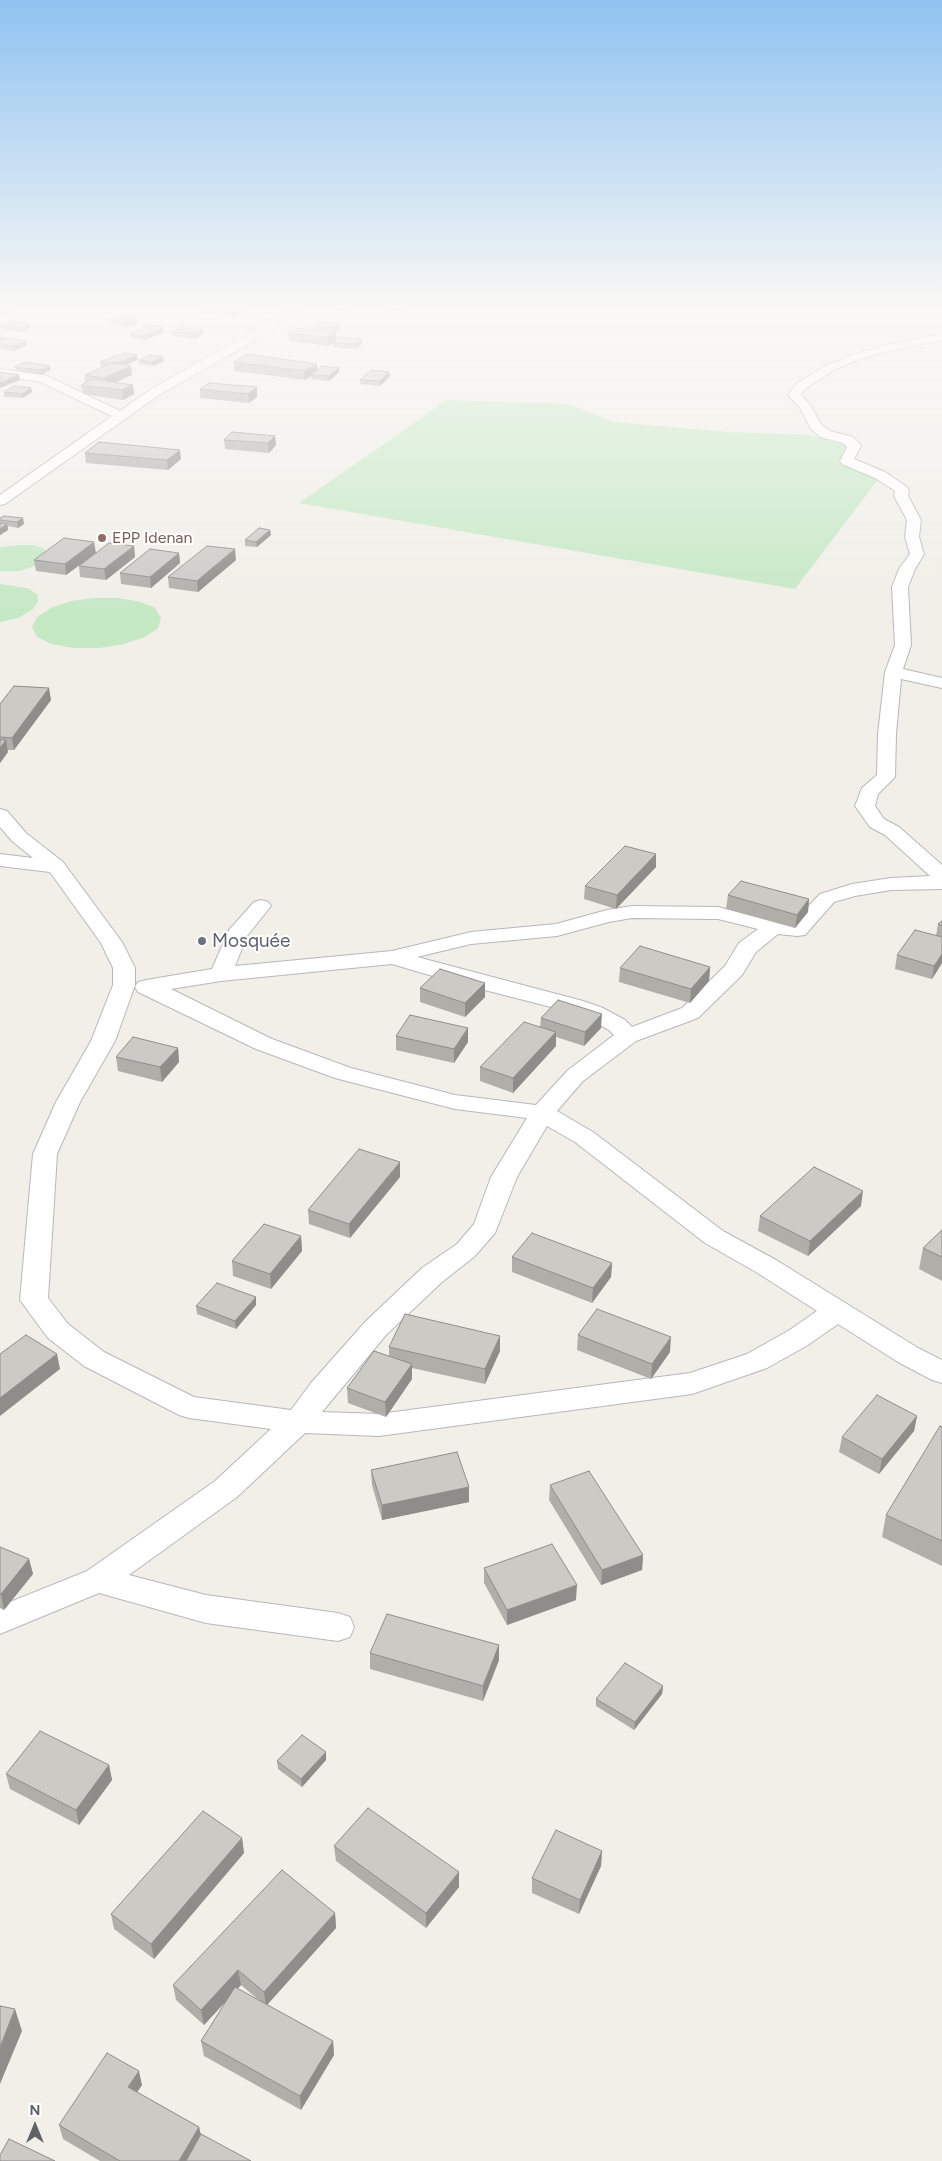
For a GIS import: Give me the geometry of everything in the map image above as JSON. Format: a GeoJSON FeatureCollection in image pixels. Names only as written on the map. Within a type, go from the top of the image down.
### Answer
{"type":"FeatureCollection","features":[{"type":"Feature","properties":{"kind":"street"},"geometry":{"type":"LineString","coordinates":[[109,410],[120,416]]}},
{"type":"Feature","properties":{"kind":"street"},"geometry":{"type":"LineString","coordinates":[[0,501],[129,410]]}},
{"type":"Feature","properties":{"kind":"street"},"geometry":{"type":"LineString","coordinates":[[807,410],[816,426],[825,434],[848,440],[854,446],[847,461],[887,478],[902,490],[902,496],[914,520],[912,537],[917,554],[907,568],[900,587],[903,644],[893,672],[887,734],[886,777],[868,792],[865,806],[877,823],[892,831],[942,876]]}},
{"type":"Feature","properties":{"kind":"street"},"geometry":{"type":"LineString","coordinates":[[893,672],[942,683]]}},
{"type":"Feature","properties":{"kind":"street"},"geometry":{"type":"LineString","coordinates":[[0,814],[19,837],[56,866],[111,942],[124,968],[124,985],[103,1041],[68,1102],[45,1154],[34,1300],[58,1332],[94,1359],[189,1407],[298,1422],[380,1425],[692,1384],[757,1361],[798,1338],[836,1312]]}},
{"type":"Feature","properties":{"kind":"street"},"geometry":{"type":"LineString","coordinates":[[0,860],[56,866]]}},
{"type":"Feature","properties":{"kind":"street"},"geometry":{"type":"LineString","coordinates":[[124,985],[151,988],[221,974],[393,957],[471,938],[557,930],[607,916],[632,912],[718,913],[774,927],[797,930],[827,898],[852,890],[891,884],[942,883]]}},
{"type":"Feature","properties":{"kind":"street"},"geometry":{"type":"LineString","coordinates":[[221,974],[237,935],[261,906]]}},
{"type":"Feature","properties":{"kind":"street"},"geometry":{"type":"LineString","coordinates":[[0,1620],[98,1580],[226,1489],[298,1422],[321,1391],[376,1328],[432,1276],[466,1250],[486,1227],[504,1177],[542,1114],[575,1076],[628,1036],[690,1013],[734,970],[747,948],[774,927]]}},
{"type":"Feature","properties":{"kind":"street"},"geometry":{"type":"LineString","coordinates":[[393,957],[461,977],[575,1006],[595,1013],[617,1025],[628,1036]]}},
{"type":"Feature","properties":{"kind":"street"},"geometry":{"type":"LineString","coordinates":[[151,988],[264,1044],[343,1073],[455,1102],[505,1106],[542,1114],[584,1137],[714,1237],[766,1266],[836,1312],[908,1355],[942,1372]]}},
{"type":"Feature","properties":{"kind":"street"},"geometry":{"type":"LineString","coordinates":[[98,1580],[206,1609],[338,1627]]}},
{"type":"Feature","properties":{"kind":"green space"},"geometry":{"type":"Polygon","coordinates":[[[433,410],[583,410],[614,422],[729,432],[809,435],[850,447],[842,460],[880,477],[795,589],[299,503],[433,410]]]}},
{"type":"Feature","properties":{"kind":"green space"},"geometry":{"type":"Polygon","coordinates":[[[33,545],[43,548],[48,553],[43,563],[20,571],[0,571],[0,547],[33,545]]]}},
{"type":"Feature","properties":{"kind":"green space"},"geometry":{"type":"Polygon","coordinates":[[[0,584],[27,588],[37,594],[38,602],[32,610],[18,618],[0,622],[0,584]]]}},
{"type":"Feature","properties":{"kind":"green space"},"geometry":{"type":"Polygon","coordinates":[[[119,598],[141,602],[155,608],[161,618],[158,628],[145,637],[124,644],[99,648],[73,648],[52,644],[37,637],[32,627],[37,617],[51,608],[71,601],[119,598]]]}},
{"type":"Feature","properties":{"kind":"building"},"geometry":{"type":"Polygon","coordinates":[[[232,432],[275,436],[268,443],[224,440],[232,432]]]}},
{"type":"Feature","properties":{"kind":"building"},"geometry":{"type":"Polygon","coordinates":[[[99,442],[180,450],[167,460],[85,453],[99,442]]]}},
{"type":"Feature","properties":{"kind":"building"},"geometry":{"type":"Polygon","coordinates":[[[4,516],[23,518],[17,522],[0,520],[4,516]]]}},
{"type":"Feature","properties":{"kind":"building"},"geometry":{"type":"Polygon","coordinates":[[[0,523],[7,524],[0,529],[0,523]]]}},
{"type":"Feature","properties":{"kind":"building"},"geometry":{"type":"Polygon","coordinates":[[[259,528],[270,530],[256,542],[245,540],[259,528]]]}},
{"type":"Feature","properties":{"kind":"building"},"geometry":{"type":"Polygon","coordinates":[[[64,538],[94,542],[65,564],[34,560],[64,538]]]}},
{"type":"Feature","properties":{"kind":"building"},"geometry":{"type":"Polygon","coordinates":[[[109,543],[134,546],[104,569],[79,566],[109,543]]]}},
{"type":"Feature","properties":{"kind":"building"},"geometry":{"type":"Polygon","coordinates":[[[207,546],[235,549],[197,581],[168,577],[207,546]]]}},
{"type":"Feature","properties":{"kind":"building"},"geometry":{"type":"Polygon","coordinates":[[[150,549],[179,553],[150,577],[120,573],[150,549]]]}},
{"type":"Feature","properties":{"kind":"building"},"geometry":{"type":"Polygon","coordinates":[[[14,686],[49,688],[12,738],[0,737],[0,704],[14,686]]]}},
{"type":"Feature","properties":{"kind":"building"},"geometry":{"type":"Polygon","coordinates":[[[0,740],[6,740],[0,748],[0,740]]]}},
{"type":"Feature","properties":{"kind":"building"},"geometry":{"type":"Polygon","coordinates":[[[625,846],[656,854],[617,895],[585,886],[625,846]]]}},
{"type":"Feature","properties":{"kind":"building"},"geometry":{"type":"Polygon","coordinates":[[[741,881],[809,899],[797,915],[728,895],[741,881]]]}},
{"type":"Feature","properties":{"kind":"building"},"geometry":{"type":"Polygon","coordinates":[[[915,930],[942,937],[942,954],[934,966],[897,955],[915,930]]]}},
{"type":"Feature","properties":{"kind":"building"},"geometry":{"type":"Polygon","coordinates":[[[640,946],[710,967],[691,989],[620,968],[640,946]]]}},
{"type":"Feature","properties":{"kind":"building"},"geometry":{"type":"Polygon","coordinates":[[[440,969],[485,983],[465,1003],[420,988],[440,969]]]}},
{"type":"Feature","properties":{"kind":"building"},"geometry":{"type":"Polygon","coordinates":[[[558,1000],[602,1014],[585,1032],[541,1018],[558,1000]]]}},
{"type":"Feature","properties":{"kind":"building"},"geometry":{"type":"Polygon","coordinates":[[[410,1015],[468,1028],[454,1049],[396,1036],[410,1015]]]}},
{"type":"Feature","properties":{"kind":"building"},"geometry":{"type":"Polygon","coordinates":[[[524,1022],[556,1032],[513,1078],[480,1067],[524,1022]]]}},
{"type":"Feature","properties":{"kind":"building"},"geometry":{"type":"Polygon","coordinates":[[[133,1037],[178,1048],[160,1067],[116,1057],[133,1037]]]}},
{"type":"Feature","properties":{"kind":"building"},"geometry":{"type":"Polygon","coordinates":[[[359,1149],[400,1162],[349,1224],[308,1210],[359,1149]]]}},
{"type":"Feature","properties":{"kind":"building"},"geometry":{"type":"Polygon","coordinates":[[[814,1167],[863,1191],[810,1241],[760,1216],[814,1167]]]}},
{"type":"Feature","properties":{"kind":"building"},"geometry":{"type":"Polygon","coordinates":[[[264,1224],[301,1236],[270,1274],[232,1261],[264,1224]]]}},
{"type":"Feature","properties":{"kind":"building"},"geometry":{"type":"Polygon","coordinates":[[[942,1230],[942,1257],[923,1248],[942,1230]]]}},
{"type":"Feature","properties":{"kind":"building"},"geometry":{"type":"Polygon","coordinates":[[[532,1233],[612,1263],[593,1288],[512,1257],[532,1233]]]}},
{"type":"Feature","properties":{"kind":"building"},"geometry":{"type":"Polygon","coordinates":[[[217,1283],[256,1297],[235,1321],[196,1306],[217,1283]]]}},
{"type":"Feature","properties":{"kind":"building"},"geometry":{"type":"Polygon","coordinates":[[[597,1309],[671,1337],[652,1364],[578,1335],[597,1309]]]}},
{"type":"Feature","properties":{"kind":"building"},"geometry":{"type":"Polygon","coordinates":[[[405,1314],[500,1336],[485,1369],[389,1347],[405,1314]]]}},
{"type":"Feature","properties":{"kind":"building"},"geometry":{"type":"Polygon","coordinates":[[[26,1335],[57,1354],[0,1398],[0,1354],[26,1335]]]}},
{"type":"Feature","properties":{"kind":"building"},"geometry":{"type":"Polygon","coordinates":[[[374,1351],[412,1364],[385,1402],[347,1388],[374,1351]]]}},
{"type":"Feature","properties":{"kind":"building"},"geometry":{"type":"Polygon","coordinates":[[[877,1395],[917,1416],[882,1459],[842,1437],[877,1395]]]}},
{"type":"Feature","properties":{"kind":"building"},"geometry":{"type":"Polygon","coordinates":[[[940,1426],[942,1427],[942,1541],[886,1515],[940,1426]]]}},
{"type":"Feature","properties":{"kind":"building"},"geometry":{"type":"Polygon","coordinates":[[[457,1452],[469,1487],[382,1505],[371,1470],[457,1452]]]}},
{"type":"Feature","properties":{"kind":"building"},"geometry":{"type":"Polygon","coordinates":[[[589,1471],[643,1555],[602,1570],[550,1485],[589,1471]]]}},
{"type":"Feature","properties":{"kind":"building"},"geometry":{"type":"Polygon","coordinates":[[[552,1544],[577,1585],[507,1610],[484,1568],[552,1544]]]}},
{"type":"Feature","properties":{"kind":"building"},"geometry":{"type":"Polygon","coordinates":[[[0,1547],[29,1559],[1,1594],[0,1594],[0,1547]]]}},
{"type":"Feature","properties":{"kind":"building"},"geometry":{"type":"Polygon","coordinates":[[[387,1614],[499,1645],[483,1686],[370,1653],[387,1614]]]}},
{"type":"Feature","properties":{"kind":"building"},"geometry":{"type":"Polygon","coordinates":[[[625,1663],[663,1686],[635,1722],[596,1699],[625,1663]]]}},
{"type":"Feature","properties":{"kind":"building"},"geometry":{"type":"Polygon","coordinates":[[[40,1731],[109,1765],[76,1810],[6,1774],[40,1731]]]}},
{"type":"Feature","properties":{"kind":"building"},"geometry":{"type":"Polygon","coordinates":[[[302,1735],[326,1752],[301,1779],[277,1761],[302,1735]]]}},
{"type":"Feature","properties":{"kind":"building"},"geometry":{"type":"Polygon","coordinates":[[[368,1808],[459,1872],[426,1913],[334,1846],[368,1808]]]}},
{"type":"Feature","properties":{"kind":"building"},"geometry":{"type":"Polygon","coordinates":[[[203,1811],[242,1838],[151,1944],[111,1914],[203,1811]]]}},
{"type":"Feature","properties":{"kind":"building"},"geometry":{"type":"Polygon","coordinates":[[[556,1830],[602,1851],[580,1900],[532,1878],[556,1830]]]}},
{"type":"Feature","properties":{"kind":"building"},"geometry":{"type":"Polygon","coordinates":[[[282,1870],[335,1913],[264,1992],[238,1970],[201,2010],[173,1985],[282,1870]]]}},
{"type":"Feature","properties":{"kind":"building"},"geometry":{"type":"Polygon","coordinates":[[[235,1987],[333,2041],[300,2096],[201,2041],[235,1987]]]}},
{"type":"Feature","properties":{"kind":"building"},"geometry":{"type":"Polygon","coordinates":[[[0,2006],[15,2009],[0,2047],[0,2006]]]}},
{"type":"Feature","properties":{"kind":"building"},"geometry":{"type":"Polygon","coordinates":[[[107,2053],[139,2071],[128,2087],[199,2127],[179,2161],[120,2161],[59,2125],[107,2053]]]}},
{"type":"Feature","properties":{"kind":"building"},"geometry":{"type":"Polygon","coordinates":[[[201,2134],[251,2161],[186,2161],[201,2134]]]}},
{"type":"Feature","properties":{"kind":"building"},"geometry":{"type":"Polygon","coordinates":[[[9,2139],[55,2161],[0,2161],[0,2155],[9,2139]]]}},
{"type":"Feature","properties":{"kind":"place","name":"EPP Idenan"},"geometry":{"type":"Point","coordinates":[102,538]}},
{"type":"Feature","properties":{"kind":"place","name":"Mosquée"},"geometry":{"type":"Point","coordinates":[202,941]}}]}
